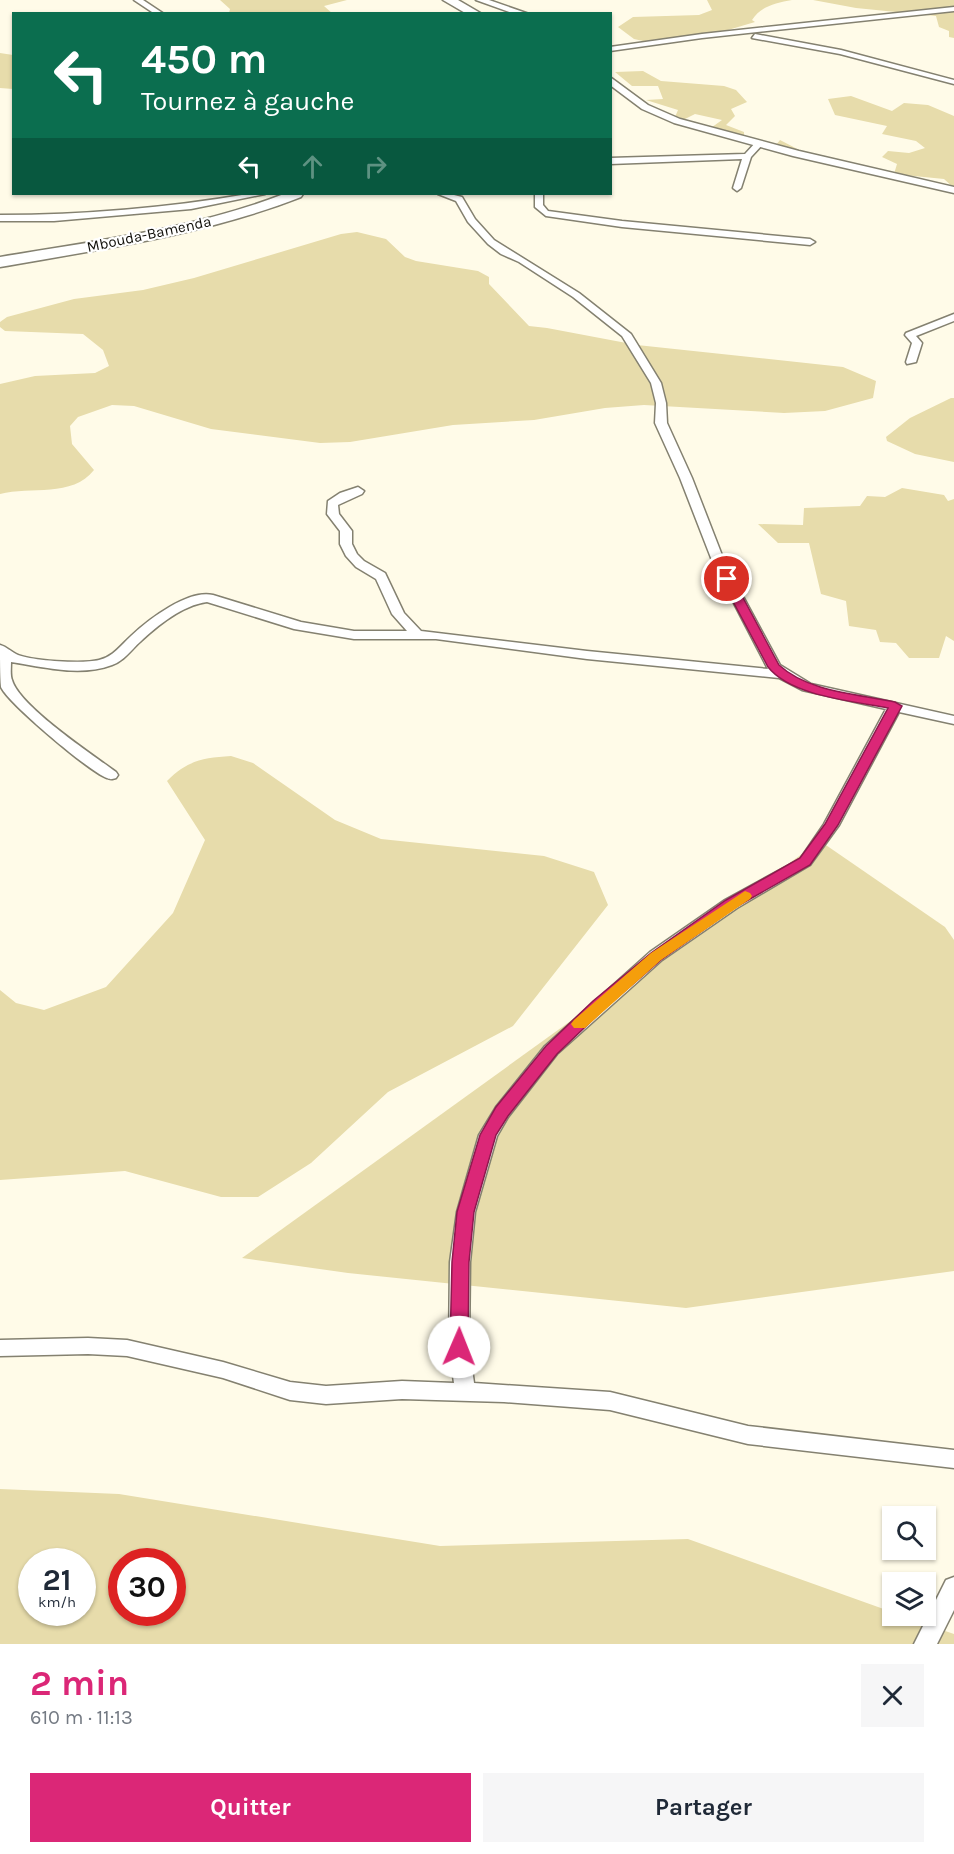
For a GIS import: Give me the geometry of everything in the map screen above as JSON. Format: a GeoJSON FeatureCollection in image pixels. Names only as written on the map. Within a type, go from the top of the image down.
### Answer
{"type":"FeatureCollection","features":[{"type":"Feature","properties":{"kind":"highway"},"geometry":{"type":"LineString","coordinates":[[449,0],[473,12]]}},
{"type":"Feature","properties":{"kind":"highway","name":"Mbouda-Bamenda"},"geometry":{"type":"LineString","coordinates":[[0,262],[154,235],[248,211],[293,195]]}},
{"type":"Feature","properties":{"kind":"street"},"geometry":{"type":"LineString","coordinates":[[138,0],[158,12]]}},
{"type":"Feature","properties":{"kind":"street"},"geometry":{"type":"LineString","coordinates":[[480,0],[519,12]]}},
{"type":"Feature","properties":{"kind":"street"},"geometry":{"type":"LineString","coordinates":[[612,49],[954,9]]}},
{"type":"Feature","properties":{"kind":"street"},"geometry":{"type":"LineString","coordinates":[[732,33],[784,40],[841,52],[954,82]]}},
{"type":"Feature","properties":{"kind":"street"},"geometry":{"type":"LineString","coordinates":[[612,82],[645,107],[666,118],[759,144],[954,190]]}},
{"type":"Feature","properties":{"kind":"street"},"geometry":{"type":"LineString","coordinates":[[737,188],[747,156],[759,144]]}},
{"type":"Feature","properties":{"kind":"street"},"geometry":{"type":"LineString","coordinates":[[612,161],[747,156]]}},
{"type":"Feature","properties":{"kind":"street"},"geometry":{"type":"LineString","coordinates":[[0,218],[54,218],[191,206],[255,195]]}},
{"type":"Feature","properties":{"kind":"street"},"geometry":{"type":"LineString","coordinates":[[445,195],[459,199],[471,220],[497,247],[576,295],[626,334],[656,383],[661,403],[661,423],[686,478],[719,563],[774,667],[782,675],[807,687],[954,720]]}},
{"type":"Feature","properties":{"kind":"street"},"geometry":{"type":"LineString","coordinates":[[539,195],[536,201],[538,207],[546,213],[622,224],[810,242]]}},
{"type":"Feature","properties":{"kind":"street"},"geometry":{"type":"LineString","coordinates":[[911,362],[917,343],[910,335],[954,316]]}},
{"type":"Feature","properties":{"kind":"street"},"geometry":{"type":"LineString","coordinates":[[358,491],[332,504],[333,514],[346,531],[346,544],[352,556],[360,564],[381,576],[398,614],[416,633]]}},
{"type":"Feature","properties":{"kind":"street"},"geometry":{"type":"LineString","coordinates":[[2,652],[12,658],[78,666],[107,662],[127,650],[152,625],[201,598],[208,598],[299,626],[354,634],[416,633],[587,655],[782,675]]}},
{"type":"Feature","properties":{"kind":"street"},"geometry":{"type":"LineString","coordinates":[[2,652],[4,681],[10,690],[70,744],[111,774]]}},
{"type":"Feature","properties":{"kind":"street"},"geometry":{"type":"LineString","coordinates":[[465,1392],[459,1347],[460,1262],[466,1212],[488,1135],[502,1112],[551,1050],[656,956],[731,903],[805,862],[831,825],[895,706]]}},
{"type":"Feature","properties":{"kind":"street"},"geometry":{"type":"LineString","coordinates":[[0,1348],[88,1346],[127,1348],[223,1370],[290,1391],[326,1395],[402,1390],[548,1395],[610,1401],[748,1435],[954,1459]]}},
{"type":"Feature","properties":{"kind":"street"},"geometry":{"type":"LineString","coordinates":[[925,1644],[954,1587]]}},
{"type":"Feature","properties":{"kind":"shaded area"},"geometry":{"type":"Polygon","coordinates":[[[220,0],[347,0],[324,6],[331,12],[229,12],[230,9],[220,0]]]}},
{"type":"Feature","properties":{"kind":"shaded area"},"geometry":{"type":"Polygon","coordinates":[[[707,0],[792,0],[764,8],[752,20],[755,22],[661,45],[634,39],[618,27],[633,17],[699,15],[712,10],[707,0]]]}},
{"type":"Feature","properties":{"kind":"shaded area"},"geometry":{"type":"Polygon","coordinates":[[[813,0],[954,0],[954,38],[949,37],[949,31],[939,27],[936,16],[856,8],[813,0]]]}},
{"type":"Feature","properties":{"kind":"shaded area"},"geometry":{"type":"Polygon","coordinates":[[[0,53],[12,55],[12,89],[0,88],[0,53]]]}},
{"type":"Feature","properties":{"kind":"shaded area"},"geometry":{"type":"Polygon","coordinates":[[[643,71],[661,81],[724,86],[736,90],[747,102],[731,109],[735,116],[726,125],[744,132],[744,136],[776,145],[780,140],[805,153],[708,130],[722,120],[695,114],[683,120],[675,117],[678,110],[646,100],[663,99],[658,86],[632,86],[615,72],[643,71]]]}},
{"type":"Feature","properties":{"kind":"shaded area"},"geometry":{"type":"Polygon","coordinates":[[[851,96],[892,111],[904,103],[928,105],[954,116],[954,188],[944,179],[894,174],[897,164],[882,157],[888,151],[909,153],[925,148],[916,141],[882,134],[887,126],[835,115],[828,99],[851,96]]]}},
{"type":"Feature","properties":{"kind":"shaded area"},"geometry":{"type":"Polygon","coordinates":[[[357,232],[386,239],[405,257],[416,261],[478,271],[489,277],[489,284],[529,326],[637,345],[843,367],[876,381],[873,398],[825,411],[784,413],[644,405],[605,408],[534,420],[453,425],[350,442],[320,443],[211,429],[134,406],[112,405],[78,417],[70,426],[72,444],[94,470],[85,479],[63,488],[0,494],[0,384],[35,376],[95,373],[109,366],[103,350],[83,334],[5,331],[0,327],[0,322],[7,317],[74,299],[143,290],[194,278],[341,234],[357,232]]]}},
{"type":"Feature","properties":{"kind":"shaded area"},"geometry":{"type":"Polygon","coordinates":[[[954,398],[954,462],[915,454],[887,441],[886,437],[910,418],[954,398]]]}},
{"type":"Feature","properties":{"kind":"shaded area"},"geometry":{"type":"Polygon","coordinates":[[[902,488],[944,495],[948,501],[954,499],[954,641],[946,636],[939,658],[909,658],[896,643],[880,642],[876,630],[849,626],[846,601],[821,594],[809,543],[778,543],[758,524],[803,525],[804,508],[860,506],[867,496],[885,497],[902,488]]]}},
{"type":"Feature","properties":{"kind":"shaded area"},"geometry":{"type":"Polygon","coordinates":[[[231,756],[253,763],[335,820],[381,839],[544,856],[594,872],[608,905],[513,1026],[388,1092],[311,1163],[258,1197],[221,1197],[125,1171],[0,1180],[0,990],[16,1003],[44,1010],[106,987],[173,913],[205,840],[167,781],[196,761],[231,756]]]}},
{"type":"Feature","properties":{"kind":"shaded area"},"geometry":{"type":"Polygon","coordinates":[[[820,841],[945,927],[954,940],[954,1271],[686,1308],[348,1273],[242,1258],[820,841]]]}},
{"type":"Feature","properties":{"kind":"shaded area"},"geometry":{"type":"Polygon","coordinates":[[[0,1489],[119,1494],[440,1546],[688,1539],[882,1608],[882,1626],[930,1626],[954,1634],[954,1644],[0,1644],[0,1489]]]}},
{"type":"Feature","properties":{"kind":"slow traffic"},"geometry":{"type":"LineString","coordinates":[[579,1024],[656,956],[731,903],[745,896]]}},
{"type":"Feature","properties":{"kind":"route"},"geometry":{"type":"LineString","coordinates":[[459,1347],[460,1262],[466,1212],[488,1135],[502,1112],[551,1050],[656,956],[731,903],[805,862],[831,825],[895,706],[807,687],[782,675],[774,667],[727,579]]}}]}
